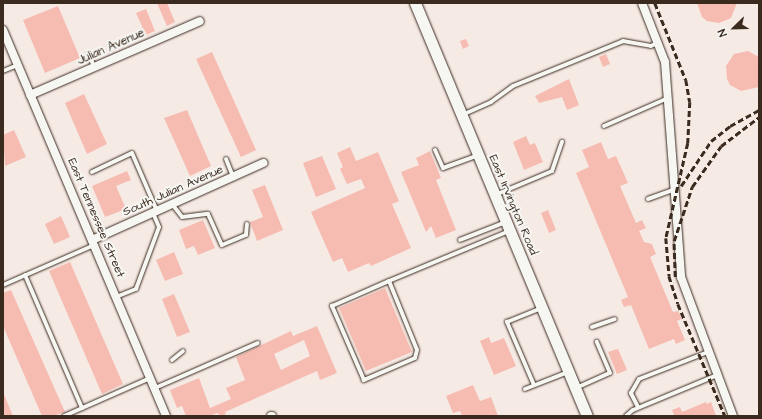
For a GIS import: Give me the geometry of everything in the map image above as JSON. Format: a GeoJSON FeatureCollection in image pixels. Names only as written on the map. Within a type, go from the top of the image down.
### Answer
{"type":"FeatureCollection","features":[{"type":"Feature","properties":{"kind":"street","name":"East Irvington Road"},"geometry":{"type":"LineString","coordinates":[[415,3],[587,416]]}},
{"type":"Feature","properties":{"kind":"street"},"geometry":{"type":"LineString","coordinates":[[642,3],[666,62],[681,277],[716,376],[733,416]]}},
{"type":"Feature","properties":{"kind":"street","name":"Julian Avenue"},"geometry":{"type":"LineString","coordinates":[[30,95],[200,20]]}},
{"type":"Feature","properties":{"kind":"street","name":"East Tennessee Street"},"geometry":{"type":"LineString","coordinates":[[3,30],[166,416]]}},
{"type":"Feature","properties":{"kind":"street","name":"South Julian Avenue"},"geometry":{"type":"LineString","coordinates":[[93,243],[155,212],[263,163]]}},
{"type":"Feature","properties":{"kind":"lane"},"geometry":{"type":"LineString","coordinates":[[462,115],[492,102],[513,86],[623,41],[651,46],[659,43]]}},
{"type":"Feature","properties":{"kind":"lane"},"geometry":{"type":"LineString","coordinates":[[89,54],[94,67]]}},
{"type":"Feature","properties":{"kind":"lane"},"geometry":{"type":"LineString","coordinates":[[3,71],[18,65]]}},
{"type":"Feature","properties":{"kind":"lane"},"geometry":{"type":"LineString","coordinates":[[604,126],[668,98]]}},
{"type":"Feature","properties":{"kind":"lane"},"geometry":{"type":"LineString","coordinates":[[495,195],[552,171],[562,142]]}},
{"type":"Feature","properties":{"kind":"lane"},"geometry":{"type":"LineString","coordinates":[[435,150],[443,168],[478,154]]}},
{"type":"Feature","properties":{"kind":"lane"},"geometry":{"type":"LineString","coordinates":[[92,172],[132,153],[155,212],[159,227],[136,288],[116,297]]}},
{"type":"Feature","properties":{"kind":"lane"},"geometry":{"type":"LineString","coordinates":[[226,159],[233,176]]}},
{"type":"Feature","properties":{"kind":"lane"},"geometry":{"type":"LineString","coordinates":[[648,199],[675,189]]}},
{"type":"Feature","properties":{"kind":"lane"},"geometry":{"type":"LineString","coordinates":[[172,204],[182,217],[208,214],[222,245],[246,235],[247,224]]}},
{"type":"Feature","properties":{"kind":"lane"},"geometry":{"type":"LineString","coordinates":[[460,240],[508,226]]}},
{"type":"Feature","properties":{"kind":"lane"},"geometry":{"type":"LineString","coordinates":[[389,282],[417,350],[415,358],[364,380],[332,306],[389,282],[508,226]]}},
{"type":"Feature","properties":{"kind":"lane"},"geometry":{"type":"LineString","coordinates":[[3,285],[93,243]]}},
{"type":"Feature","properties":{"kind":"lane"},"geometry":{"type":"LineString","coordinates":[[25,276],[82,408]]}},
{"type":"Feature","properties":{"kind":"lane"},"geometry":{"type":"LineString","coordinates":[[534,385],[507,322],[542,308]]}},
{"type":"Feature","properties":{"kind":"lane"},"geometry":{"type":"LineString","coordinates":[[592,327],[615,319]]}},
{"type":"Feature","properties":{"kind":"lane"},"geometry":{"type":"LineString","coordinates":[[575,388],[610,373],[597,342]]}},
{"type":"Feature","properties":{"kind":"lane"},"geometry":{"type":"LineString","coordinates":[[154,389],[258,343]]}},
{"type":"Feature","properties":{"kind":"lane"},"geometry":{"type":"LineString","coordinates":[[172,360],[183,351]]}},
{"type":"Feature","properties":{"kind":"lane"},"geometry":{"type":"LineString","coordinates":[[638,407],[631,393],[639,379],[708,352]]}},
{"type":"Feature","properties":{"kind":"lane"},"geometry":{"type":"LineString","coordinates":[[525,389],[568,371]]}},
{"type":"Feature","properties":{"kind":"lane"},"geometry":{"type":"LineString","coordinates":[[626,416],[638,407],[716,376]]}},
{"type":"Feature","properties":{"kind":"lane"},"geometry":{"type":"LineString","coordinates":[[64,416],[150,378]]}},
{"type":"Feature","properties":{"kind":"building"},"geometry":{"type":"Polygon","coordinates":[[[157,3],[167,3],[175,22],[167,26],[157,3]]]}},
{"type":"Feature","properties":{"kind":"building"},"geometry":{"type":"Polygon","coordinates":[[[697,3],[737,3],[731,18],[719,23],[707,21],[702,17],[697,3]]]}},
{"type":"Feature","properties":{"kind":"building"},"geometry":{"type":"Polygon","coordinates":[[[58,6],[80,58],[45,73],[23,20],[58,6]]]}},
{"type":"Feature","properties":{"kind":"building"},"geometry":{"type":"Polygon","coordinates":[[[146,9],[155,31],[146,35],[136,13],[146,9]]]}},
{"type":"Feature","properties":{"kind":"building"},"geometry":{"type":"Polygon","coordinates":[[[466,39],[469,46],[463,49],[460,41],[466,39]]]}},
{"type":"Feature","properties":{"kind":"building"},"geometry":{"type":"Polygon","coordinates":[[[748,51],[759,57],[759,87],[741,91],[730,85],[727,79],[726,66],[734,54],[748,51]]]}},
{"type":"Feature","properties":{"kind":"building"},"geometry":{"type":"Polygon","coordinates":[[[212,52],[256,150],[241,157],[196,59],[212,52]]]}},
{"type":"Feature","properties":{"kind":"building"},"geometry":{"type":"Polygon","coordinates":[[[606,54],[610,64],[603,67],[599,57],[606,54]]]}},
{"type":"Feature","properties":{"kind":"building"},"geometry":{"type":"Polygon","coordinates":[[[569,79],[579,105],[567,110],[562,97],[539,103],[535,96],[569,79]]]}},
{"type":"Feature","properties":{"kind":"building"},"geometry":{"type":"Polygon","coordinates":[[[84,94],[107,144],[87,154],[65,103],[84,94]]]}},
{"type":"Feature","properties":{"kind":"building"},"geometry":{"type":"Polygon","coordinates":[[[187,110],[211,166],[190,176],[164,118],[187,110]]]}},
{"type":"Feature","properties":{"kind":"building"},"geometry":{"type":"Polygon","coordinates":[[[14,130],[26,157],[5,166],[3,135],[14,130]]]}},
{"type":"Feature","properties":{"kind":"building"},"geometry":{"type":"Polygon","coordinates":[[[526,136],[530,145],[535,143],[543,162],[524,170],[513,142],[526,136]]]}},
{"type":"Feature","properties":{"kind":"building"},"geometry":{"type":"Polygon","coordinates":[[[601,142],[608,159],[616,156],[628,183],[620,186],[636,223],[642,220],[646,228],[639,231],[644,242],[652,244],[656,254],[650,257],[673,312],[678,311],[682,319],[677,321],[685,340],[676,344],[674,339],[649,349],[631,305],[624,307],[621,300],[628,297],[576,173],[589,167],[582,150],[601,142]]]}},
{"type":"Feature","properties":{"kind":"building"},"geometry":{"type":"Polygon","coordinates":[[[350,147],[356,161],[378,152],[399,201],[392,204],[411,248],[371,266],[369,263],[348,272],[342,258],[333,262],[311,212],[365,188],[361,179],[347,184],[340,169],[343,167],[337,153],[350,147]]]}},
{"type":"Feature","properties":{"kind":"building"},"geometry":{"type":"Polygon","coordinates":[[[430,151],[441,178],[436,180],[456,230],[436,238],[431,226],[426,232],[401,172],[419,165],[416,158],[430,151]]]}},
{"type":"Feature","properties":{"kind":"building"},"geometry":{"type":"Polygon","coordinates":[[[322,156],[336,189],[316,197],[303,163],[322,156]]]}},
{"type":"Feature","properties":{"kind":"building"},"geometry":{"type":"Polygon","coordinates":[[[127,171],[131,180],[116,186],[126,209],[105,217],[92,186],[127,171]]]}},
{"type":"Feature","properties":{"kind":"building"},"geometry":{"type":"Polygon","coordinates":[[[265,185],[283,230],[257,241],[250,222],[263,217],[252,190],[265,185]]]}},
{"type":"Feature","properties":{"kind":"building"},"geometry":{"type":"Polygon","coordinates":[[[548,210],[556,230],[549,233],[541,213],[548,210]]]}},
{"type":"Feature","properties":{"kind":"building"},"geometry":{"type":"Polygon","coordinates":[[[61,216],[70,237],[54,244],[45,224],[61,216]]]}},
{"type":"Feature","properties":{"kind":"building"},"geometry":{"type":"Polygon","coordinates":[[[203,220],[215,248],[198,255],[194,246],[186,249],[179,230],[203,220]]]}},
{"type":"Feature","properties":{"kind":"building"},"geometry":{"type":"Polygon","coordinates":[[[174,252],[183,274],[165,281],[156,260],[174,252]]]}},
{"type":"Feature","properties":{"kind":"building"},"geometry":{"type":"Polygon","coordinates":[[[70,262],[123,384],[102,394],[49,271],[70,262]]]}},
{"type":"Feature","properties":{"kind":"building"},"geometry":{"type":"Polygon","coordinates":[[[385,288],[412,352],[366,371],[339,308],[385,288]]]}},
{"type":"Feature","properties":{"kind":"building"},"geometry":{"type":"Polygon","coordinates":[[[11,290],[65,412],[53,416],[42,416],[3,326],[3,293],[11,290]]]}},
{"type":"Feature","properties":{"kind":"building"},"geometry":{"type":"Polygon","coordinates":[[[174,294],[190,332],[177,337],[162,299],[174,294]]]}},
{"type":"Feature","properties":{"kind":"building"},"geometry":{"type":"Polygon","coordinates":[[[317,326],[337,373],[320,380],[317,371],[225,412],[226,414],[221,416],[217,413],[210,416],[186,416],[182,406],[177,408],[170,390],[199,378],[210,408],[231,399],[226,388],[245,380],[236,357],[291,331],[293,336],[317,326]],[[304,340],[274,354],[281,370],[310,356],[304,340]]]}},
{"type":"Feature","properties":{"kind":"building"},"geometry":{"type":"Polygon","coordinates":[[[489,337],[491,343],[504,338],[516,366],[494,375],[480,341],[489,337]]]}},
{"type":"Feature","properties":{"kind":"building"},"geometry":{"type":"Polygon","coordinates":[[[618,349],[627,370],[617,374],[608,352],[618,349]]]}},
{"type":"Feature","properties":{"kind":"building"},"geometry":{"type":"Polygon","coordinates":[[[473,385],[480,401],[491,397],[498,416],[462,416],[460,411],[453,413],[446,396],[473,385]]]}},
{"type":"Feature","properties":{"kind":"building"},"geometry":{"type":"Polygon","coordinates":[[[3,392],[13,416],[3,416],[3,392]]]}},
{"type":"Feature","properties":{"kind":"building"},"geometry":{"type":"Polygon","coordinates":[[[706,402],[707,404],[711,402],[716,416],[671,416],[674,415],[672,410],[680,407],[682,412],[706,402]]]}},
{"type":"Feature","properties":{"kind":"railway"},"geometry":{"type":"LineString","coordinates":[[655,3],[686,80],[690,102],[688,143],[666,238],[669,276],[678,304],[725,416]]}},
{"type":"Feature","properties":{"kind":"railway"},"geometry":{"type":"LineString","coordinates":[[681,186],[711,141],[730,126],[759,110]]}},
{"type":"Feature","properties":{"kind":"railway"},"geometry":{"type":"LineString","coordinates":[[675,277],[674,241],[692,187],[721,146],[759,117]]}}]}
